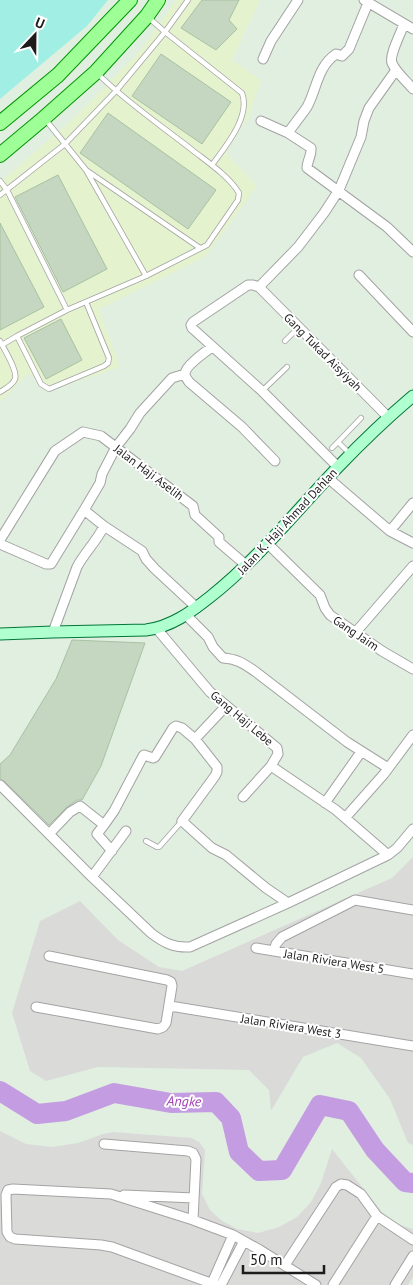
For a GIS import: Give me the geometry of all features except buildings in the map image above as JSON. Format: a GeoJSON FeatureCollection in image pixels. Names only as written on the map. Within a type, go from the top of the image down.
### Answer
{"type":"FeatureCollection","features":[{"type":"Feature","properties":{"kind":"main road"},"geometry":{"type":"LineString","coordinates":[[0,123],[58,75],[130,0]]}},
{"type":"Feature","properties":{"kind":"main road"},"geometry":{"type":"LineString","coordinates":[[0,155],[96,72],[147,16],[158,0]]}},
{"type":"Feature","properties":{"kind":"main road","name":"Jalan K. Haji Ahmad Dahlan"},"geometry":{"type":"LineString","coordinates":[[0,634],[146,630],[157,629],[170,624],[196,608],[247,566],[350,454],[413,396]]}},
{"type":"Feature","properties":{"kind":"street"},"geometry":{"type":"LineString","coordinates":[[263,59],[271,42],[298,0]]}},
{"type":"Feature","properties":{"kind":"street"},"geometry":{"type":"LineString","coordinates":[[288,133],[306,109],[312,98],[320,73],[329,60],[336,54],[342,56],[349,49],[366,1],[409,27],[391,57],[391,63],[413,89]]}},
{"type":"Feature","properties":{"kind":"street"},"geometry":{"type":"LineString","coordinates":[[338,467],[262,391],[212,347],[191,325],[248,285],[258,287],[298,246],[339,190],[362,137],[364,120],[369,108],[396,70]]}},
{"type":"Feature","properties":{"kind":"street"},"geometry":{"type":"LineString","coordinates":[[261,121],[288,133],[311,148],[312,153],[307,168],[387,227],[413,252]]}},
{"type":"Feature","properties":{"kind":"street"},"geometry":{"type":"LineString","coordinates":[[359,275],[413,332]]}},
{"type":"Feature","properties":{"kind":"street","name":"Gang Tukad Aisyiyah"},"geometry":{"type":"LineString","coordinates":[[258,287],[388,418]]}},
{"type":"Feature","properties":{"kind":"street"},"geometry":{"type":"LineString","coordinates":[[0,544],[46,564],[51,564],[100,484],[102,474],[116,447],[140,413],[172,378],[185,374],[188,368],[212,347]]}},
{"type":"Feature","properties":{"kind":"street"},"geometry":{"type":"LineString","coordinates":[[185,374],[189,382],[242,427],[275,462]]}},
{"type":"Feature","properties":{"kind":"street","name":"Jalan Haji Aselih"},"geometry":{"type":"LineString","coordinates":[[0,540],[54,451],[83,432],[102,436],[193,506],[195,515],[219,537],[219,542],[247,566]]}},
{"type":"Feature","properties":{"kind":"street"},"geometry":{"type":"LineString","coordinates":[[328,478],[390,531],[413,543]]}},
{"type":"Feature","properties":{"kind":"street"},"geometry":{"type":"LineString","coordinates":[[390,531],[413,503]]}},
{"type":"Feature","properties":{"kind":"street"},"geometry":{"type":"LineString","coordinates":[[84,510],[104,526],[137,546],[155,569],[196,608]]}},
{"type":"Feature","properties":{"kind":"street"},"geometry":{"type":"LineString","coordinates":[[53,632],[76,567],[99,536],[104,526]]}},
{"type":"Feature","properties":{"kind":"street","name":"Gang Jaim"},"geometry":{"type":"LineString","coordinates":[[268,544],[320,594],[323,604],[330,615],[413,669]]}},
{"type":"Feature","properties":{"kind":"street"},"geometry":{"type":"LineString","coordinates":[[355,633],[413,566]]}},
{"type":"Feature","properties":{"kind":"street"},"geometry":{"type":"LineString","coordinates":[[186,614],[208,637],[213,647],[223,658],[235,659],[256,672],[347,742],[388,768]]}},
{"type":"Feature","properties":{"kind":"street","name":"Gang Haji Lebe"},"geometry":{"type":"LineString","coordinates":[[157,629],[210,692],[277,748],[278,754],[271,766],[325,802],[388,855]]}},
{"type":"Feature","properties":{"kind":"street"},"geometry":{"type":"LineString","coordinates":[[195,739],[226,706]]}},
{"type":"Feature","properties":{"kind":"street"},"geometry":{"type":"LineString","coordinates":[[112,851],[97,834],[114,811],[143,756],[155,757],[176,726],[182,728],[195,739],[217,766],[215,776],[182,821],[212,848],[226,855],[266,888],[288,903]]}},
{"type":"Feature","properties":{"kind":"street"},"geometry":{"type":"LineString","coordinates":[[345,818],[384,774],[413,735]]}},
{"type":"Feature","properties":{"kind":"street"},"geometry":{"type":"LineString","coordinates":[[325,802],[362,752]]}},
{"type":"Feature","properties":{"kind":"street"},"geometry":{"type":"LineString","coordinates":[[243,797],[271,766]]}},
{"type":"Feature","properties":{"kind":"street"},"geometry":{"type":"LineString","coordinates":[[0,785],[151,933],[161,940],[181,948],[190,947],[288,903],[388,855],[398,848],[413,829]]}},
{"type":"Feature","properties":{"kind":"street"},"geometry":{"type":"LineString","coordinates":[[49,834],[70,812],[80,806],[104,825]]}},
{"type":"Feature","properties":{"kind":"street"},"geometry":{"type":"LineString","coordinates":[[92,877],[126,831]]}},
{"type":"Feature","properties":{"kind":"street"},"geometry":{"type":"LineString","coordinates":[[274,951],[276,944],[282,938],[355,900],[413,910]]}},
{"type":"Feature","properties":{"kind":"street","name":"Jalan Riviera West 5"},"geometry":{"type":"LineString","coordinates":[[256,948],[413,974]]}},
{"type":"Feature","properties":{"kind":"street"},"geometry":{"type":"LineString","coordinates":[[36,1007],[158,1029],[166,1023],[170,1006],[172,986],[167,980],[48,956]]}},
{"type":"Feature","properties":{"kind":"street","name":"Jalan Riviera West 3"},"geometry":{"type":"LineString","coordinates":[[170,1006],[413,1046]]}},
{"type":"Feature","properties":{"kind":"street"},"geometry":{"type":"LineString","coordinates":[[104,1144],[193,1153],[196,1158],[193,1220]]}},
{"type":"Feature","properties":{"kind":"street"},"geometry":{"type":"LineString","coordinates":[[285,1265],[336,1187],[341,1184],[347,1185],[361,1194],[377,1216],[413,1240]]}},
{"type":"Feature","properties":{"kind":"street"},"geometry":{"type":"LineString","coordinates":[[194,1198],[13,1189],[8,1190],[6,1195],[7,1232],[10,1238],[15,1239],[112,1247],[217,1284]]}},
{"type":"Feature","properties":{"kind":"street"},"geometry":{"type":"LineString","coordinates":[[111,1194],[233,1235],[316,1285]]}},
{"type":"Feature","properties":{"kind":"street"},"geometry":{"type":"LineString","coordinates":[[334,1285],[377,1216]]}},
{"type":"Feature","properties":{"kind":"street"},"geometry":{"type":"LineString","coordinates":[[217,1284],[233,1235]]}},
{"type":"Feature","properties":{"kind":"street"},"geometry":{"type":"LineString","coordinates":[[217,1284],[244,1240]]}},
{"type":"Feature","properties":{"kind":"street"},"geometry":{"type":"LineString","coordinates":[[395,1285],[413,1256]]}},
{"type":"Feature","properties":{"kind":"lane"},"geometry":{"type":"LineString","coordinates":[[0,195],[65,144],[116,92],[165,32],[188,0]]}},
{"type":"Feature","properties":{"kind":"lane"},"geometry":{"type":"LineString","coordinates":[[147,16],[242,93],[245,100],[241,118],[233,136],[212,166]]}},
{"type":"Feature","properties":{"kind":"lane"},"geometry":{"type":"LineString","coordinates":[[0,392],[16,379],[16,372],[1,343],[67,310],[146,276],[207,244],[238,200],[239,194],[236,188],[212,166],[116,92],[96,72]]}},
{"type":"Feature","properties":{"kind":"lane"},"geometry":{"type":"LineString","coordinates":[[44,118],[86,170],[146,276]]}},
{"type":"Feature","properties":{"kind":"lane"},"geometry":{"type":"LineString","coordinates":[[86,170],[200,248]]}},
{"type":"Feature","properties":{"kind":"lane"},"geometry":{"type":"LineString","coordinates":[[0,181],[7,190],[67,310]]}},
{"type":"Feature","properties":{"kind":"lane"},"geometry":{"type":"LineString","coordinates":[[17,336],[42,384],[49,389],[104,366],[109,358],[86,302]]}},
{"type":"Feature","properties":{"kind":"lane"},"geometry":{"type":"LineString","coordinates":[[285,341],[299,327]]}},
{"type":"Feature","properties":{"kind":"lane"},"geometry":{"type":"LineString","coordinates":[[262,391],[287,367]]}},
{"type":"Feature","properties":{"kind":"lane"},"geometry":{"type":"LineString","coordinates":[[332,448],[361,418]]}},
{"type":"Feature","properties":{"kind":"lane"},"geometry":{"type":"LineString","coordinates":[[338,442],[350,454]]}},
{"type":"Feature","properties":{"kind":"lane"},"geometry":{"type":"LineString","coordinates":[[146,841],[159,847],[182,821]]}},
{"type":"Feature","properties":{"kind":"shaded area"},"geometry":{"type":"Polygon","coordinates":[[[0,0],[108,0],[87,26],[0,99],[0,0]]]}},
{"type":"Feature","properties":{"kind":"shaded area"},"geometry":{"type":"Polygon","coordinates":[[[176,0],[260,0],[232,60],[261,80],[249,116],[226,153],[257,186],[205,257],[99,309],[120,367],[47,392],[29,373],[0,402],[0,180],[75,117],[141,50],[176,0]]]}},
{"type":"Feature","properties":{"kind":"shaded area"},"geometry":{"type":"Polygon","coordinates":[[[413,857],[413,1145],[408,1143],[390,1099],[361,1058],[337,1043],[303,1057],[271,1111],[269,1090],[249,1070],[98,1067],[46,1081],[30,1071],[12,1013],[40,921],[80,901],[118,940],[159,967],[182,971],[392,878],[413,857]]]}},
{"type":"Feature","properties":{"kind":"shaded area"},"geometry":{"type":"Polygon","coordinates":[[[0,1131],[26,1144],[52,1147],[78,1143],[113,1132],[192,1138],[199,1142],[205,1150],[202,1194],[210,1210],[221,1220],[237,1229],[258,1233],[279,1227],[297,1217],[311,1202],[321,1183],[332,1149],[382,1212],[397,1224],[413,1229],[413,1277],[408,1285],[0,1285],[0,1131]]]}},
{"type":"Feature","properties":{"kind":"waterway","name":"Angke"},"geometry":{"type":"LineString","coordinates":[[0,1091],[37,1114],[66,1111],[114,1093],[171,1103],[216,1102],[231,1118],[239,1152],[259,1171],[282,1170],[320,1105],[349,1111],[375,1150],[405,1182],[413,1183]]}}]}
